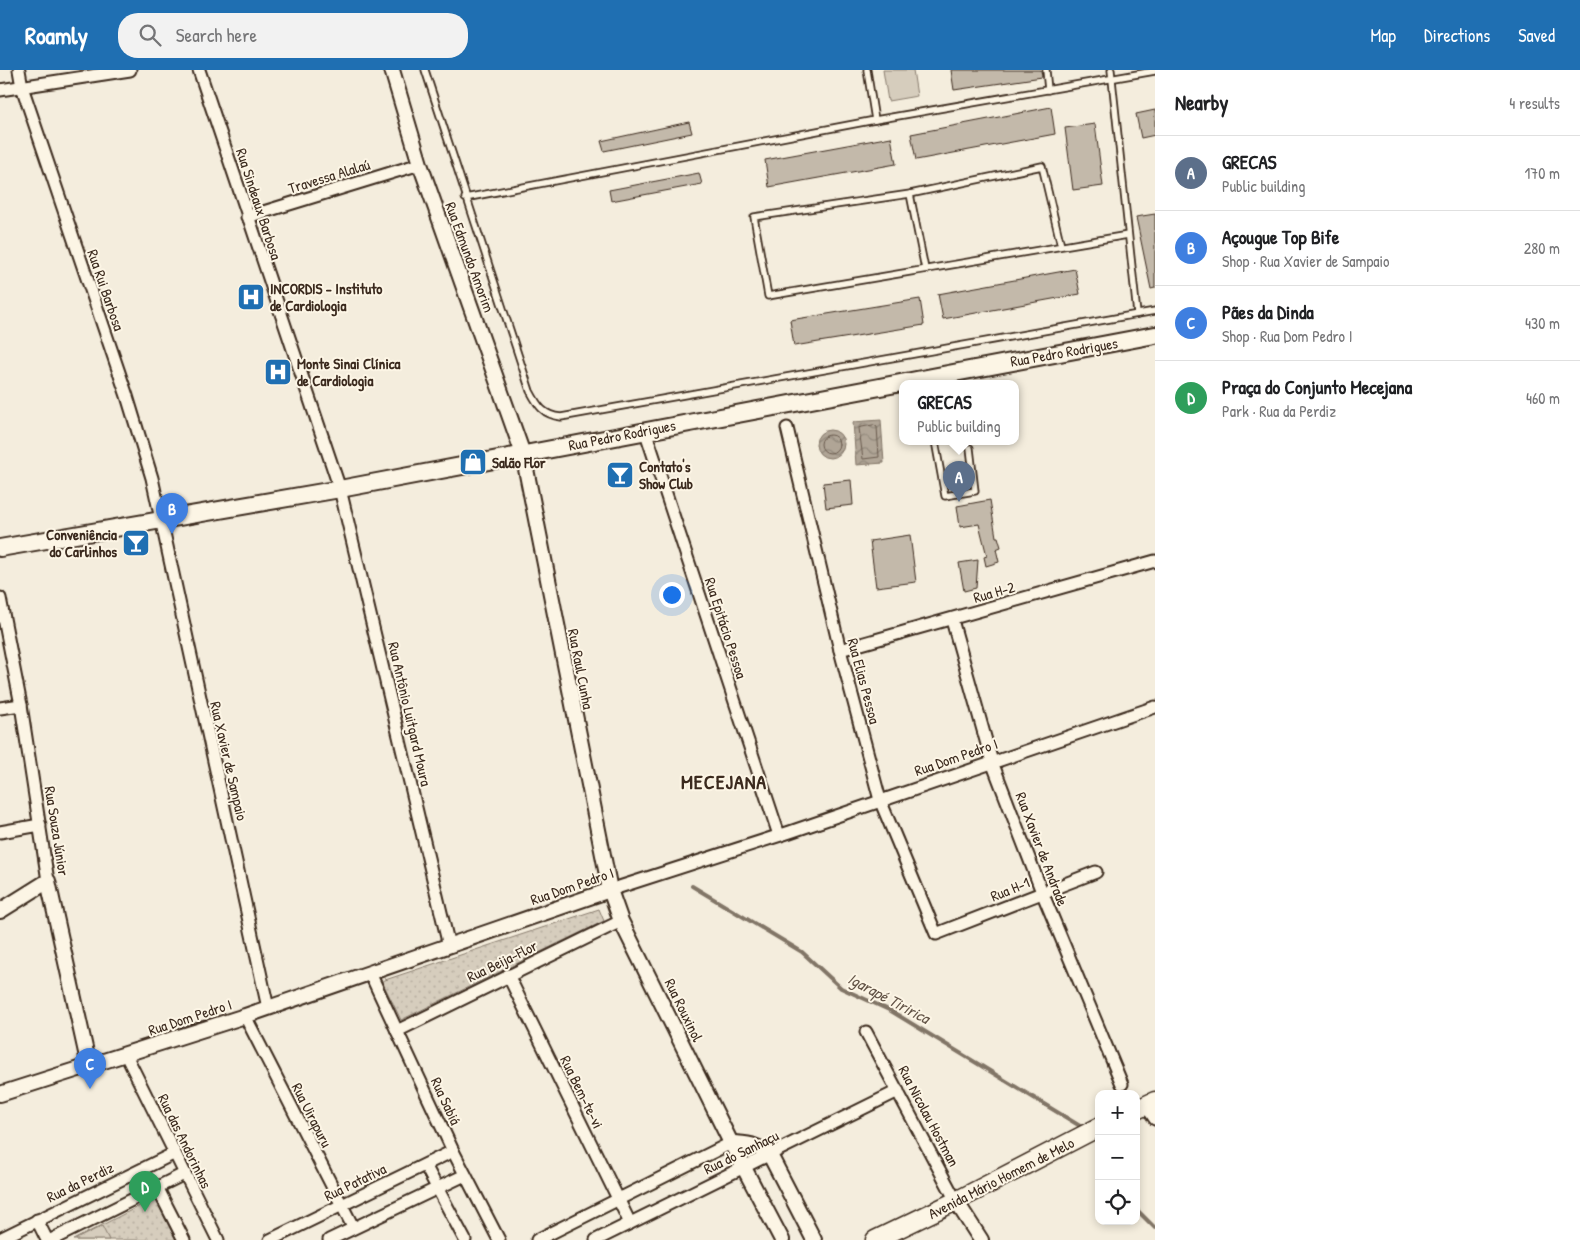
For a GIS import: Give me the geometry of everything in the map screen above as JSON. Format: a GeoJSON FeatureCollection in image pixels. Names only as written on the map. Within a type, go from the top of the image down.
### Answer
{"type":"FeatureCollection","features":[{"type":"Feature","properties":{"kind":"main road","name":"Rua Pedro Rodrigues"},"geometry":{"type":"LineString","coordinates":[[924,380],[1155,335]]}},
{"type":"Feature","properties":{"kind":"main road","name":"Rua Pedro Rodrigues"},"geometry":{"type":"LineString","coordinates":[[0,548],[340,488],[899,384]]}},
{"type":"Feature","properties":{"kind":"main road","name":"Avenida Mário Homem de Melo"},"geometry":{"type":"LineString","coordinates":[[875,1240],[956,1201],[1095,1129]]}},
{"type":"Feature","properties":{"kind":"street","name":"Rua Rui Barbosa"},"geometry":{"type":"LineString","coordinates":[[19,70],[22,87],[127,396],[152,478],[160,520]]}},
{"type":"Feature","properties":{"kind":"street"},"geometry":{"type":"LineString","coordinates":[[0,90],[130,70]]}},
{"type":"Feature","properties":{"kind":"street","name":"Rua Sindeaux Barbosa"},"geometry":{"type":"LineString","coordinates":[[199,70],[340,488]]}},
{"type":"Feature","properties":{"kind":"street","name":"Rua Edmundo Amorim"},"geometry":{"type":"LineString","coordinates":[[392,70],[420,164],[523,454]]}},
{"type":"Feature","properties":{"kind":"street","name":"Travessa Alalaú"},"geometry":{"type":"LineString","coordinates":[[248,217],[420,164]]}},
{"type":"Feature","properties":{"kind":"street","name":"Rua Elias Pessoa"},"geometry":{"type":"LineString","coordinates":[[787,428],[840,650],[880,800],[936,934]]}},
{"type":"Feature","properties":{"kind":"street","name":"Rua Epitácio Pessoa"},"geometry":{"type":"LineString","coordinates":[[645,430],[779,835]]}},
{"type":"Feature","properties":{"kind":"street","name":"Rua Raul Cunha"},"geometry":{"type":"LineString","coordinates":[[523,454],[610,890]]}},
{"type":"Feature","properties":{"kind":"street","name":"Rua Antônio Luitgard Moura"},"geometry":{"type":"LineString","coordinates":[[340,488],[449,946]]}},
{"type":"Feature","properties":{"kind":"street","name":"Rua Xavier de Sampaio"},"geometry":{"type":"LineString","coordinates":[[160,520],[268,1008]]}},
{"type":"Feature","properties":{"kind":"street","name":"Rua H-2"},"geometry":{"type":"LineString","coordinates":[[840,650],[952,620],[1155,560]]}},
{"type":"Feature","properties":{"kind":"street","name":"Rua Souza Júnior"},"geometry":{"type":"LineString","coordinates":[[0,598],[21,705],[48,881],[89,1066]]}},
{"type":"Feature","properties":{"kind":"street","name":"Rua Xavier de Andrade"},"geometry":{"type":"LineString","coordinates":[[952,620],[992,762],[1042,892],[1122,1084]]}},
{"type":"Feature","properties":{"kind":"street"},"geometry":{"type":"LineString","coordinates":[[0,708],[21,705]]}},
{"type":"Feature","properties":{"kind":"street","name":"Rua Dom Pedro I"},"geometry":{"type":"LineString","coordinates":[[0,1094],[245,1016],[610,890],[779,835],[1155,707]]}},
{"type":"Feature","properties":{"kind":"street"},"geometry":{"type":"LineString","coordinates":[[0,832],[40,825]]}},
{"type":"Feature","properties":{"kind":"street","name":"Rua H-1"},"geometry":{"type":"LineString","coordinates":[[936,934],[1096,872]]}},
{"type":"Feature","properties":{"kind":"street"},"geometry":{"type":"LineString","coordinates":[[0,911],[48,881]]}},
{"type":"Feature","properties":{"kind":"street","name":"Rua Rouxinol"},"geometry":{"type":"LineString","coordinates":[[610,890],[621,920],[731,1143],[782,1240]]}},
{"type":"Feature","properties":{"kind":"street","name":"Rua Beija-Flor"},"geometry":{"type":"LineString","coordinates":[[397,1031],[621,920]]}},
{"type":"Feature","properties":{"kind":"street","name":"Rua Sabiá"},"geometry":{"type":"LineString","coordinates":[[370,973],[453,1151],[499,1240]]}},
{"type":"Feature","properties":{"kind":"street","name":"Rua Bem-te-vi"},"geometry":{"type":"LineString","coordinates":[[508,975],[630,1223]]}},
{"type":"Feature","properties":{"kind":"street","name":"Rua Uirapuru"},"geometry":{"type":"LineString","coordinates":[[245,1016],[354,1227]]}},
{"type":"Feature","properties":{"kind":"street","name":"Rua Nicolau Hostman"},"geometry":{"type":"LineString","coordinates":[[866,1032],[956,1201],[982,1240]]}},
{"type":"Feature","properties":{"kind":"street","name":"Rua das Andorinhas"},"geometry":{"type":"LineString","coordinates":[[126,1055],[173,1154],[218,1240]]}},
{"type":"Feature","properties":{"kind":"street","name":"Rua do Sanhaçu"},"geometry":{"type":"LineString","coordinates":[[596,1240],[898,1091]]}},
{"type":"Feature","properties":{"kind":"street"},"geometry":{"type":"LineString","coordinates":[[731,1143],[746,1143],[758,1146],[770,1155],[814,1240]]}},
{"type":"Feature","properties":{"kind":"street","name":"Rua do Sanhaçu"},"geometry":{"type":"LineString","coordinates":[[537,1240],[731,1143]]}},
{"type":"Feature","properties":{"kind":"street","name":"Rua Patativa"},"geometry":{"type":"LineString","coordinates":[[270,1240],[453,1151]]}},
{"type":"Feature","properties":{"kind":"street","name":"Rua da Perdiz"},"geometry":{"type":"LineString","coordinates":[[0,1239],[173,1154]]}},
{"type":"Feature","properties":{"kind":"street"},"geometry":{"type":"LineString","coordinates":[[425,1166],[465,1240]]}},
{"type":"Feature","properties":{"kind":"street"},"geometry":{"type":"LineString","coordinates":[[51,1240],[184,1174]]}},
{"type":"Feature","properties":{"kind":"street"},"geometry":{"type":"LineString","coordinates":[[328,1240],[466,1175]]}},
{"type":"Feature","properties":{"kind":"street"},"geometry":{"type":"LineString","coordinates":[[157,1186],[184,1240]]}},
{"type":"Feature","properties":{"kind":"street"},"geometry":{"type":"LineString","coordinates":[[37,1220],[47,1240]]}},
{"type":"Feature","properties":{"kind":"lane"},"geometry":{"type":"LineString","coordinates":[[425,70],[465,198],[530,391],[542,411],[550,416],[561,418],[1155,311]]}},
{"type":"Feature","properties":{"kind":"lane"},"geometry":{"type":"LineString","coordinates":[[868,70],[875,120]]}},
{"type":"Feature","properties":{"kind":"lane"},"geometry":{"type":"LineString","coordinates":[[1046,70],[1048,90]]}},
{"type":"Feature","properties":{"kind":"lane"},"geometry":{"type":"LineString","coordinates":[[1111,70],[1136,314]]}},
{"type":"Feature","properties":{"kind":"lane"},"geometry":{"type":"LineString","coordinates":[[465,198],[875,120],[1153,71]]}},
{"type":"Feature","properties":{"kind":"lane"},"geometry":{"type":"LineString","coordinates":[[1061,246],[1042,166],[910,194],[754,217],[768,296],[1128,235]]}},
{"type":"Feature","properties":{"kind":"lane"},"geometry":{"type":"LineString","coordinates":[[910,194],[925,269]]}},
{"type":"Feature","properties":{"kind":"lane"},"geometry":{"type":"LineString","coordinates":[[936,445],[945,496],[975,490],[970,448]]}},
{"type":"Feature","properties":{"kind":"shaded area"},"geometry":{"type":"Polygon","coordinates":[[[883,70],[913,70],[917,96],[888,101],[883,70]]]}},
{"type":"Feature","properties":{"kind":"shaded area"},"geometry":{"type":"Polygon","coordinates":[[[599,909],[604,921],[401,1020],[382,981],[599,909]]]}},
{"type":"Feature","properties":{"kind":"shaded area"},"geometry":{"type":"Polygon","coordinates":[[[155,1198],[176,1240],[73,1240],[155,1198]]]}},
{"type":"Feature","properties":{"kind":"shaded area"},"geometry":{"type":"Polygon","coordinates":[[[102,1226],[109,1240],[76,1240],[76,1239],[102,1226]]]}},
{"type":"Feature","properties":{"kind":"water"},"geometry":{"type":"Polygon","coordinates":[[[881,420],[884,463],[856,465],[853,422],[881,420]]]}},
{"type":"Feature","properties":{"kind":"water"},"geometry":{"type":"Polygon","coordinates":[[[830,430],[840,434],[844,444],[840,454],[830,458],[820,454],[816,444],[820,434],[830,430]]]}},
{"type":"Feature","properties":{"kind":"building"},"geometry":{"type":"Polygon","coordinates":[[[951,70],[1041,70],[1042,77],[954,90],[951,70]]]}},
{"type":"Feature","properties":{"kind":"building"},"geometry":{"type":"Polygon","coordinates":[[[1051,107],[1055,134],[916,160],[911,134],[1051,107]]]}},
{"type":"Feature","properties":{"kind":"building"},"geometry":{"type":"Polygon","coordinates":[[[1155,110],[1155,135],[1141,138],[1136,114],[1155,110]]]}},
{"type":"Feature","properties":{"kind":"building"},"geometry":{"type":"Polygon","coordinates":[[[689,122],[692,133],[604,151],[601,141],[689,122]]]}},
{"type":"Feature","properties":{"kind":"building"},"geometry":{"type":"Polygon","coordinates":[[[1095,124],[1103,186],[1073,190],[1065,128],[1095,124]]]}},
{"type":"Feature","properties":{"kind":"building"},"geometry":{"type":"Polygon","coordinates":[[[891,137],[896,164],[769,187],[765,160],[891,137]]]}},
{"type":"Feature","properties":{"kind":"building"},"geometry":{"type":"Polygon","coordinates":[[[699,173],[702,184],[611,201],[609,190],[699,173]]]}},
{"type":"Feature","properties":{"kind":"building"},"geometry":{"type":"Polygon","coordinates":[[[1155,214],[1155,288],[1151,289],[1136,217],[1155,214]]]}},
{"type":"Feature","properties":{"kind":"building"},"geometry":{"type":"Polygon","coordinates":[[[1075,269],[1080,294],[943,319],[938,294],[1075,269]]]}},
{"type":"Feature","properties":{"kind":"building"},"geometry":{"type":"Polygon","coordinates":[[[920,299],[924,325],[794,346],[790,320],[920,299]]]}},
{"type":"Feature","properties":{"kind":"building"},"geometry":{"type":"Polygon","coordinates":[[[851,480],[853,505],[826,508],[823,483],[851,480]]]}},
{"type":"Feature","properties":{"kind":"building"},"geometry":{"type":"Polygon","coordinates":[[[990,500],[996,537],[998,537],[1001,547],[996,549],[999,562],[986,566],[984,557],[987,556],[979,524],[960,527],[957,506],[990,500]]]}},
{"type":"Feature","properties":{"kind":"building"},"geometry":{"type":"Polygon","coordinates":[[[910,535],[916,582],[876,587],[870,541],[910,535]]]}},
{"type":"Feature","properties":{"kind":"building"},"geometry":{"type":"Polygon","coordinates":[[[978,560],[976,588],[964,591],[959,563],[978,560]]]}},
{"type":"Feature","properties":{"kind":"waterway","name":"Igarapé Tiririca"},"geometry":{"type":"LineString","coordinates":[[692,886],[802,952],[841,988],[891,1011],[1080,1126]]}},
{"type":"Feature","properties":{"kind":"waterway","name":"Igarapé Tiririca"},"geometry":{"type":"LineString","coordinates":[[1140,1213],[1155,1228]]}},
{"type":"Feature","properties":{"kind":"place","name":"INCORDIS - Instituto de Cardiologia"},"geometry":{"type":"Point","coordinates":[251,297]}},
{"type":"Feature","properties":{"kind":"place","name":"Monte Sinai Clínica de Cardiologia"},"geometry":{"type":"Point","coordinates":[278,372]}},
{"type":"Feature","properties":{"kind":"place","name":"Salão Flor"},"geometry":{"type":"Point","coordinates":[473,462]}},
{"type":"Feature","properties":{"kind":"place","name":"Contato's Show Club"},"geometry":{"type":"Point","coordinates":[620,475]}},
{"type":"Feature","properties":{"kind":"place","name":"GRECAS"},"geometry":{"type":"Point","coordinates":[959,502]}},
{"type":"Feature","properties":{"kind":"place","name":"Açougue Top Bife"},"geometry":{"type":"Point","coordinates":[172,534]}},
{"type":"Feature","properties":{"kind":"place","name":"Conveniência do Carlinhos"},"geometry":{"type":"Point","coordinates":[136,543]}},
{"type":"Feature","properties":{"kind":"place","name":"Pães da Dinda"},"geometry":{"type":"Point","coordinates":[90,1089]}},
{"type":"Feature","properties":{"kind":"place","name":"Praça do Conjunto Mecejana"},"geometry":{"type":"Point","coordinates":[145,1212]}},
{"type":"Feature","properties":{"kind":"district","name":"MECEJANA"},"geometry":{"type":"Point","coordinates":[724,781]}}]}
